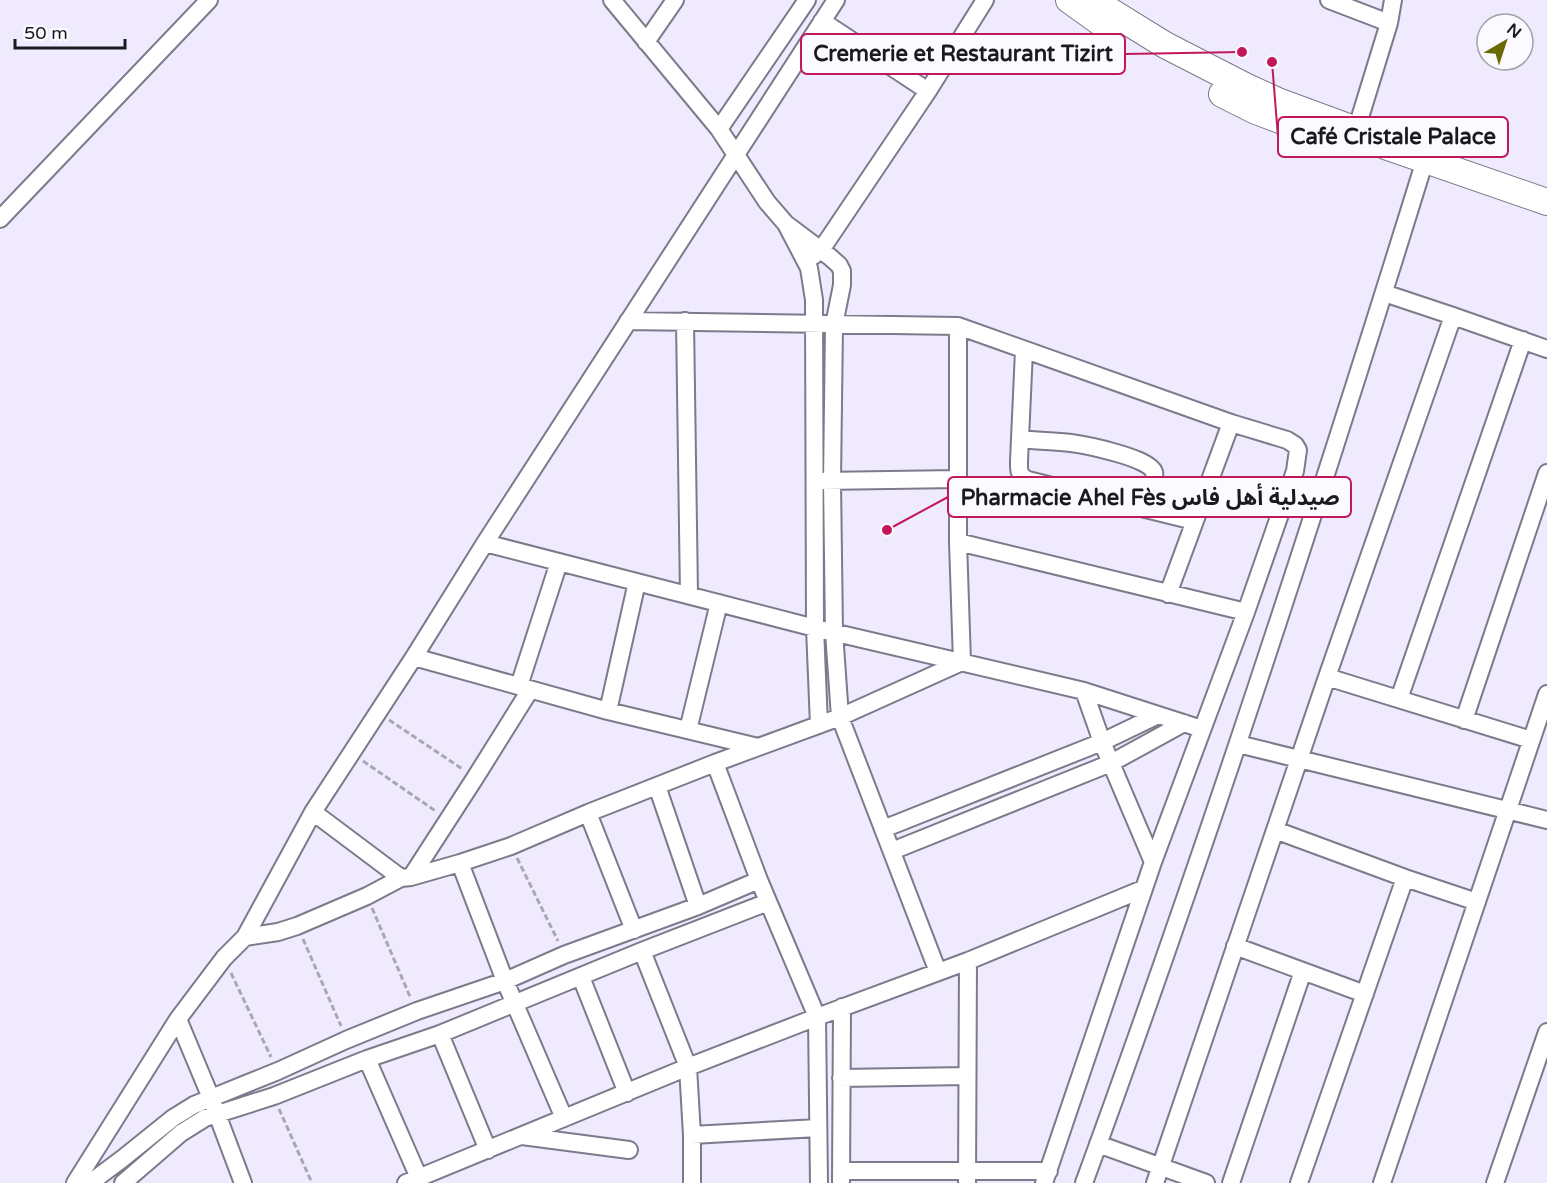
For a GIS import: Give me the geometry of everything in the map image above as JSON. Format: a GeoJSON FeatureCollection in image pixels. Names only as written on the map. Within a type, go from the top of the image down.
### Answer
{"type":"FeatureCollection","features":[{"type":"Feature","properties":{"kind":"main road"},"geometry":{"type":"LineString","coordinates":[[1069,0],[1125,40],[1196,81],[1256,111],[1283,122],[1354,136],[1547,202]]}},
{"type":"Feature","properties":{"kind":"main road"},"geometry":{"type":"LineString","coordinates":[[1096,0],[1165,45],[1220,74],[1354,136]]}},
{"type":"Feature","properties":{"kind":"street"},"geometry":{"type":"LineString","coordinates":[[0,219],[209,0]]}},
{"type":"Feature","properties":{"kind":"street"},"geometry":{"type":"LineString","coordinates":[[612,0],[719,129],[767,202],[786,224],[807,261],[814,300],[815,628],[819,725]]}},
{"type":"Feature","properties":{"kind":"street"},"geometry":{"type":"LineString","coordinates":[[646,42],[675,0]]}},
{"type":"Feature","properties":{"kind":"street"},"geometry":{"type":"LineString","coordinates":[[719,129],[807,0]]}},
{"type":"Feature","properties":{"kind":"street"},"geometry":{"type":"LineString","coordinates":[[75,1183],[178,1019],[224,958],[245,937],[313,812],[836,0]]}},
{"type":"Feature","properties":{"kind":"street"},"geometry":{"type":"LineString","coordinates":[[807,261],[820,250],[985,0]]}},
{"type":"Feature","properties":{"kind":"street"},"geometry":{"type":"LineString","coordinates":[[1329,0],[1389,23]]}},
{"type":"Feature","properties":{"kind":"street"},"geometry":{"type":"LineString","coordinates":[[1354,136],[1389,23],[1393,0]]}},
{"type":"Feature","properties":{"kind":"street"},"geometry":{"type":"LineString","coordinates":[[822,21],[927,91]]}},
{"type":"Feature","properties":{"kind":"street"},"geometry":{"type":"LineString","coordinates":[[1084,1183],[1238,744],[1425,160]]}},
{"type":"Feature","properties":{"kind":"street"},"geometry":{"type":"LineString","coordinates":[[786,224],[839,265],[843,274],[834,325],[832,481],[834,632],[840,717],[938,972]]}},
{"type":"Feature","properties":{"kind":"street"},"geometry":{"type":"LineString","coordinates":[[1384,293],[1547,349]]}},
{"type":"Feature","properties":{"kind":"street"},"geometry":{"type":"LineString","coordinates":[[1155,1183],[1327,677],[1453,316]]}},
{"type":"Feature","properties":{"kind":"street"},"geometry":{"type":"LineString","coordinates":[[628,321],[958,326],[1231,423],[1287,440],[1295,445],[1298,451],[1295,471],[1246,612],[1143,889],[1047,1177],[841,1177],[842,1007]]}},
{"type":"Feature","properties":{"kind":"street"},"geometry":{"type":"LineString","coordinates":[[685,321],[689,595]]}},
{"type":"Feature","properties":{"kind":"street"},"geometry":{"type":"LineString","coordinates":[[958,326],[958,542],[962,662]]}},
{"type":"Feature","properties":{"kind":"street"},"geometry":{"type":"LineString","coordinates":[[1399,699],[1523,340]]}},
{"type":"Feature","properties":{"kind":"street"},"geometry":{"type":"LineString","coordinates":[[1024,350],[1019,473],[1023,478],[1194,521]]}},
{"type":"Feature","properties":{"kind":"street"},"geometry":{"type":"LineString","coordinates":[[1168,594],[1231,423]]}},
{"type":"Feature","properties":{"kind":"street"},"geometry":{"type":"LineString","coordinates":[[1020,439],[1086,445],[1147,465],[1153,470],[1154,476],[1145,509]]}},
{"type":"Feature","properties":{"kind":"street"},"geometry":{"type":"LineString","coordinates":[[1464,720],[1547,472]]}},
{"type":"Feature","properties":{"kind":"street"},"geometry":{"type":"LineString","coordinates":[[814,481],[958,479]]}},
{"type":"Feature","properties":{"kind":"street"},"geometry":{"type":"LineString","coordinates":[[958,542],[1246,612]]}},
{"type":"Feature","properties":{"kind":"street"},"geometry":{"type":"LineString","coordinates":[[485,543],[815,628],[1084,691],[1202,729]]}},
{"type":"Feature","properties":{"kind":"street"},"geometry":{"type":"LineString","coordinates":[[406,878],[476,778],[525,688],[559,562]]}},
{"type":"Feature","properties":{"kind":"street"},"geometry":{"type":"LineString","coordinates":[[608,711],[637,582]]}},
{"type":"Feature","properties":{"kind":"street"},"geometry":{"type":"LineString","coordinates":[[688,730],[719,603]]}},
{"type":"Feature","properties":{"kind":"street"},"geometry":{"type":"LineString","coordinates":[[414,657],[608,711],[758,747]]}},
{"type":"Feature","properties":{"kind":"street"},"geometry":{"type":"LineString","coordinates":[[245,937],[278,932],[297,926],[406,878],[460,864],[511,846],[715,763],[840,717],[962,662]]}},
{"type":"Feature","properties":{"kind":"street"},"geometry":{"type":"LineString","coordinates":[[1327,677],[1531,740]]}},
{"type":"Feature","properties":{"kind":"street"},"geometry":{"type":"LineString","coordinates":[[1084,691],[1102,742],[1153,862]]}},
{"type":"Feature","properties":{"kind":"street"},"geometry":{"type":"LineString","coordinates":[[1382,1183],[1547,694]]}},
{"type":"Feature","properties":{"kind":"street"},"geometry":{"type":"LineString","coordinates":[[884,829],[1102,742],[1158,715]]}},
{"type":"Feature","properties":{"kind":"street"},"geometry":{"type":"LineString","coordinates":[[892,851],[1111,763],[1184,723]]}},
{"type":"Feature","properties":{"kind":"street"},"geometry":{"type":"LineString","coordinates":[[1238,744],[1547,820]]}},
{"type":"Feature","properties":{"kind":"street"},"geometry":{"type":"LineString","coordinates":[[715,763],[759,880],[817,1017],[819,1183]]}},
{"type":"Feature","properties":{"kind":"street"},"geometry":{"type":"LineString","coordinates":[[657,786],[698,906]]}},
{"type":"Feature","properties":{"kind":"street"},"geometry":{"type":"LineString","coordinates":[[313,812],[406,878]]}},
{"type":"Feature","properties":{"kind":"street"},"geometry":{"type":"LineString","coordinates":[[588,813],[634,930]]}},
{"type":"Feature","properties":{"kind":"street"},"geometry":{"type":"LineString","coordinates":[[1275,830],[1477,902]]}},
{"type":"Feature","properties":{"kind":"street"},"geometry":{"type":"LineString","coordinates":[[460,864],[505,981],[564,1118]]}},
{"type":"Feature","properties":{"kind":"street"},"geometry":{"type":"LineString","coordinates":[[1299,1183],[1405,878]]}},
{"type":"Feature","properties":{"kind":"street"},"geometry":{"type":"LineString","coordinates":[[90,1183],[179,1114],[194,1105],[417,1011],[505,981],[564,955],[698,906],[759,880]]}},
{"type":"Feature","properties":{"kind":"street"},"geometry":{"type":"LineString","coordinates":[[367,1059],[413,1180],[688,1067],[969,961],[1143,889]]}},
{"type":"Feature","properties":{"kind":"street"},"geometry":{"type":"LineString","coordinates":[[123,1183],[181,1133],[198,1122],[440,1034],[768,902]]}},
{"type":"Feature","properties":{"kind":"street"},"geometry":{"type":"LineString","coordinates":[[1235,946],[1365,994]]}},
{"type":"Feature","properties":{"kind":"street"},"geometry":{"type":"LineString","coordinates":[[642,951],[688,1067],[692,1183]]}},
{"type":"Feature","properties":{"kind":"street"},"geometry":{"type":"LineString","coordinates":[[966,1177],[969,961]]}},
{"type":"Feature","properties":{"kind":"street"},"geometry":{"type":"LineString","coordinates":[[1231,1183],[1303,971]]}},
{"type":"Feature","properties":{"kind":"street"},"geometry":{"type":"LineString","coordinates":[[581,977],[627,1093]]}},
{"type":"Feature","properties":{"kind":"street"},"geometry":{"type":"LineString","coordinates":[[178,1019],[243,1183]]}},
{"type":"Feature","properties":{"kind":"street"},"geometry":{"type":"LineString","coordinates":[[1495,1183],[1547,1032]]}},
{"type":"Feature","properties":{"kind":"street"},"geometry":{"type":"LineString","coordinates":[[440,1034],[488,1150]]}},
{"type":"Feature","properties":{"kind":"street"},"geometry":{"type":"LineString","coordinates":[[841,1078],[967,1076]]}},
{"type":"Feature","properties":{"kind":"street"},"geometry":{"type":"LineString","coordinates":[[692,1135],[818,1128]]}},
{"type":"Feature","properties":{"kind":"street"},"geometry":{"type":"LineString","coordinates":[[521,1136],[629,1150]]}},
{"type":"Feature","properties":{"kind":"street"},"geometry":{"type":"LineString","coordinates":[[1098,1144],[1206,1183]]}},
{"type":"Feature","properties":{"kind":"path"},"geometry":{"type":"LineString","coordinates":[[378,713],[476,778]]}},
{"type":"Feature","properties":{"kind":"path"},"geometry":{"type":"LineString","coordinates":[[351,753],[448,819]]}},
{"type":"Feature","properties":{"kind":"path"},"geometry":{"type":"LineString","coordinates":[[511,846],[564,955]]}},
{"type":"Feature","properties":{"kind":"path"},"geometry":{"type":"LineString","coordinates":[[367,896],[417,1011]]}},
{"type":"Feature","properties":{"kind":"path"},"geometry":{"type":"LineString","coordinates":[[297,926],[346,1040]]}},
{"type":"Feature","properties":{"kind":"path"},"geometry":{"type":"LineString","coordinates":[[224,958],[278,1071]]}},
{"type":"Feature","properties":{"kind":"path"},"geometry":{"type":"LineString","coordinates":[[274,1096],[312,1183]]}},
{"type":"Feature","properties":{"kind":"place","name":"Cremerie et Restaurant Tizirt"},"geometry":{"type":"Point","coordinates":[1242,52]}},
{"type":"Feature","properties":{"kind":"place","name":"Café Cristale Palace"},"geometry":{"type":"Point","coordinates":[1272,62]}},
{"type":"Feature","properties":{"kind":"place","name":"Pharmacie Ahel Fès صيدلية أهل فاس"},"geometry":{"type":"Point","coordinates":[887,530]}}]}
